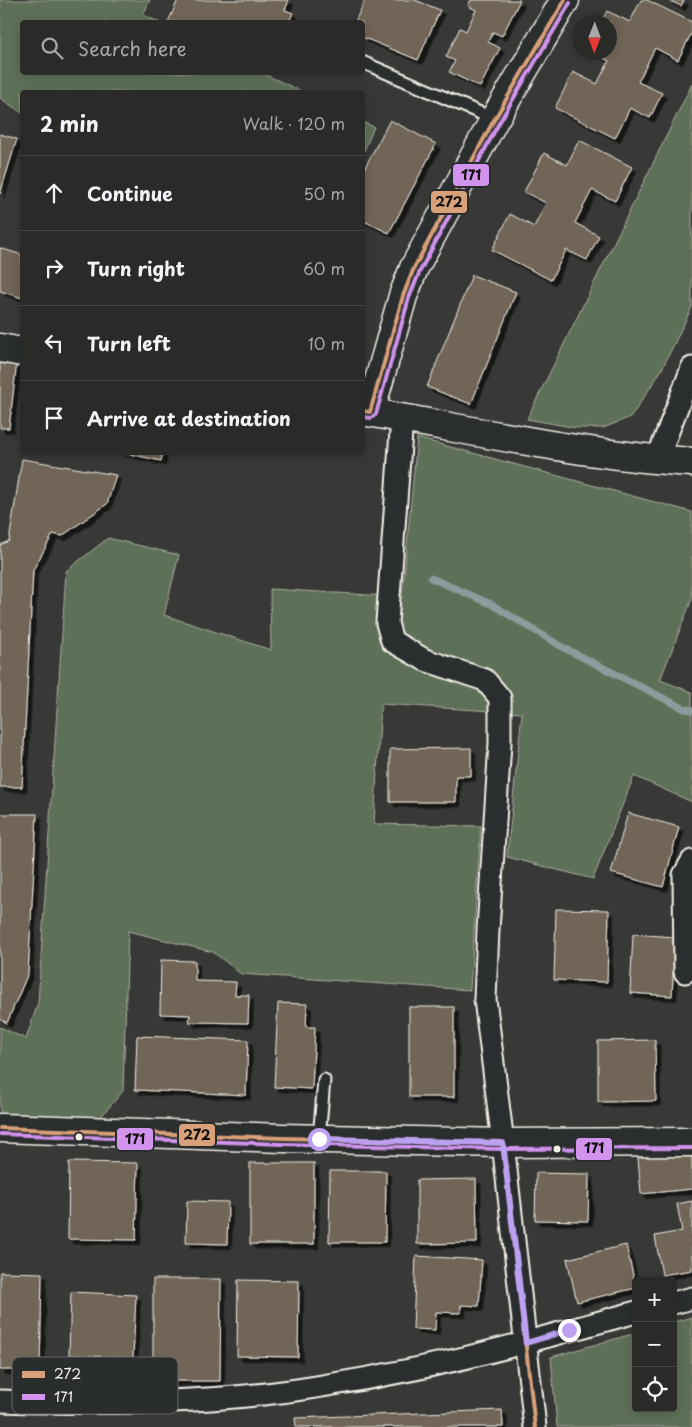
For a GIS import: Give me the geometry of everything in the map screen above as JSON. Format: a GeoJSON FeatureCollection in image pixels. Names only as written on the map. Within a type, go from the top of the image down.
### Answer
{"type":"FeatureCollection","features":[{"type":"Feature","properties":{"kind":"street"},"geometry":{"type":"LineString","coordinates":[[565,0],[494,120],[414,268],[403,296],[366,411],[565,448],[657,460],[692,462]]}},
{"type":"Feature","properties":{"kind":"street"},"geometry":{"type":"LineString","coordinates":[[0,348],[20,352]]}},
{"type":"Feature","properties":{"kind":"street"},"geometry":{"type":"LineString","coordinates":[[657,460],[692,368]]}},
{"type":"Feature","properties":{"kind":"street"},"geometry":{"type":"LineString","coordinates":[[402,418],[388,623],[392,641],[425,660],[485,680],[500,698],[500,743],[485,999],[535,1427]]}},
{"type":"Feature","properties":{"kind":"street"},"geometry":{"type":"LineString","coordinates":[[685,972],[684,875],[692,861]]}},
{"type":"Feature","properties":{"kind":"street"},"geometry":{"type":"LineString","coordinates":[[0,1128],[503,1143],[692,1142]]}},
{"type":"Feature","properties":{"kind":"street"},"geometry":{"type":"LineString","coordinates":[[677,1302],[692,1298]]}},
{"type":"Feature","properties":{"kind":"street"},"geometry":{"type":"LineString","coordinates":[[178,1400],[249,1395],[315,1387],[407,1370],[526,1343],[632,1313]]}},
{"type":"Feature","properties":{"kind":"lane"},"geometry":{"type":"LineString","coordinates":[[365,63],[494,120]]}},
{"type":"Feature","properties":{"kind":"lane"},"geometry":{"type":"LineString","coordinates":[[319,1139],[324,1080]]}},
{"type":"Feature","properties":{"kind":"green space"},"geometry":{"type":"Polygon","coordinates":[[[0,0],[150,0],[143,15],[154,20],[20,20],[20,75],[266,75],[299,90],[20,90],[20,112],[0,98],[0,0]]]}},
{"type":"Feature","properties":{"kind":"green space"},"geometry":{"type":"Polygon","coordinates":[[[692,84],[692,307],[661,371],[631,417],[603,428],[577,428],[527,419],[692,84]]]}},
{"type":"Feature","properties":{"kind":"green space"},"geometry":{"type":"Polygon","coordinates":[[[365,123],[374,127],[365,148],[365,123]]]}},
{"type":"Feature","properties":{"kind":"green space"},"geometry":{"type":"Polygon","coordinates":[[[417,438],[692,512],[692,599],[660,680],[692,692],[692,802],[634,776],[593,879],[507,857],[522,713],[381,704],[374,824],[481,826],[470,990],[241,974],[213,952],[128,931],[123,1091],[100,1118],[0,1116],[0,1027],[26,1039],[38,1003],[66,571],[108,538],[179,555],[164,615],[271,650],[270,589],[402,597],[417,438]]]}},
{"type":"Feature","properties":{"kind":"green space"},"geometry":{"type":"Polygon","coordinates":[[[692,1317],[692,1427],[557,1427],[551,1357],[632,1334],[632,1412],[677,1412],[677,1321],[692,1317]]]}},
{"type":"Feature","properties":{"kind":"building"},"geometry":{"type":"Polygon","coordinates":[[[178,0],[289,0],[285,10],[293,13],[290,20],[169,20],[178,0]]]}},
{"type":"Feature","properties":{"kind":"building"},"geometry":{"type":"Polygon","coordinates":[[[365,0],[415,0],[440,10],[418,60],[365,38],[365,20],[356,20],[365,0]]]}},
{"type":"Feature","properties":{"kind":"building"},"geometry":{"type":"Polygon","coordinates":[[[471,0],[520,0],[502,36],[493,32],[488,42],[500,48],[480,87],[449,72],[455,61],[446,57],[460,28],[466,31],[476,10],[468,6],[471,0]]]}},
{"type":"Feature","properties":{"kind":"building"},"geometry":{"type":"Polygon","coordinates":[[[641,0],[647,0],[692,22],[692,32],[678,60],[655,48],[638,82],[662,93],[650,118],[630,108],[615,138],[555,108],[573,72],[597,84],[609,61],[607,60],[617,60],[617,16],[630,22],[641,0]]]}},
{"type":"Feature","properties":{"kind":"building"},"geometry":{"type":"Polygon","coordinates":[[[668,0],[684,0],[681,6],[668,0]]]}},
{"type":"Feature","properties":{"kind":"building"},"geometry":{"type":"Polygon","coordinates":[[[607,11],[615,15],[605,15],[607,11]]]}},
{"type":"Feature","properties":{"kind":"building"},"geometry":{"type":"Polygon","coordinates":[[[390,120],[436,144],[389,233],[365,221],[365,167],[390,120]]]}},
{"type":"Feature","properties":{"kind":"building"},"geometry":{"type":"Polygon","coordinates":[[[0,134],[17,139],[0,194],[0,134]]]}},
{"type":"Feature","properties":{"kind":"building"},"geometry":{"type":"Polygon","coordinates":[[[579,140],[632,167],[615,201],[592,190],[575,223],[599,236],[587,260],[566,250],[551,280],[492,250],[510,214],[534,227],[546,203],[524,192],[544,153],[567,165],[579,140]]]}},
{"type":"Feature","properties":{"kind":"building"},"geometry":{"type":"Polygon","coordinates":[[[0,248],[20,254],[20,297],[0,291],[0,248]]]}},
{"type":"Feature","properties":{"kind":"building"},"geometry":{"type":"Polygon","coordinates":[[[472,275],[516,292],[471,404],[427,387],[472,275]]]}},
{"type":"Feature","properties":{"kind":"building"},"geometry":{"type":"Polygon","coordinates":[[[0,358],[17,361],[9,428],[0,428],[0,358]]]}},
{"type":"Feature","properties":{"kind":"building"},"geometry":{"type":"Polygon","coordinates":[[[134,455],[162,455],[161,461],[134,455]]]}},
{"type":"Feature","properties":{"kind":"building"},"geometry":{"type":"Polygon","coordinates":[[[22,459],[116,475],[107,504],[62,536],[53,534],[33,570],[22,787],[0,787],[0,545],[9,541],[22,459]]]}},
{"type":"Feature","properties":{"kind":"building"},"geometry":{"type":"Polygon","coordinates":[[[471,748],[471,776],[456,776],[456,802],[390,802],[390,749],[471,748]]]}},
{"type":"Feature","properties":{"kind":"building"},"geometry":{"type":"Polygon","coordinates":[[[628,813],[679,827],[663,887],[611,873],[628,813]]]}},
{"type":"Feature","properties":{"kind":"building"},"geometry":{"type":"Polygon","coordinates":[[[0,814],[37,814],[28,973],[7,1023],[0,1019],[0,814]]]}},
{"type":"Feature","properties":{"kind":"building"},"geometry":{"type":"Polygon","coordinates":[[[556,909],[609,910],[607,982],[554,980],[556,909]]]}},
{"type":"Feature","properties":{"kind":"building"},"geometry":{"type":"Polygon","coordinates":[[[633,934],[675,937],[672,996],[630,993],[633,934]]]}},
{"type":"Feature","properties":{"kind":"building"},"geometry":{"type":"Polygon","coordinates":[[[161,960],[195,961],[195,981],[236,982],[235,995],[249,995],[248,1023],[189,1022],[190,1015],[160,1014],[161,960]]]}},
{"type":"Feature","properties":{"kind":"building"},"geometry":{"type":"Polygon","coordinates":[[[278,1003],[307,1004],[306,1027],[315,1027],[312,1089],[274,1087],[278,1003]]]}},
{"type":"Feature","properties":{"kind":"building"},"geometry":{"type":"Polygon","coordinates":[[[409,1007],[454,1007],[454,1097],[409,1097],[409,1007]]]}},
{"type":"Feature","properties":{"kind":"building"},"geometry":{"type":"Polygon","coordinates":[[[137,1036],[248,1040],[246,1095],[135,1090],[137,1036]]]}},
{"type":"Feature","properties":{"kind":"building"},"geometry":{"type":"Polygon","coordinates":[[[655,1040],[656,1101],[598,1102],[598,1041],[655,1040]]]}},
{"type":"Feature","properties":{"kind":"building"},"geometry":{"type":"Polygon","coordinates":[[[692,1152],[692,1189],[641,1194],[638,1157],[692,1152]]]}},
{"type":"Feature","properties":{"kind":"building"},"geometry":{"type":"Polygon","coordinates":[[[69,1162],[138,1163],[136,1240],[68,1239],[69,1162]]]}},
{"type":"Feature","properties":{"kind":"building"},"geometry":{"type":"Polygon","coordinates":[[[250,1163],[314,1163],[314,1244],[250,1244],[250,1163]]]}},
{"type":"Feature","properties":{"kind":"building"},"geometry":{"type":"Polygon","coordinates":[[[330,1171],[386,1171],[385,1242],[329,1242],[330,1171]]]}},
{"type":"Feature","properties":{"kind":"building"},"geometry":{"type":"Polygon","coordinates":[[[536,1173],[589,1174],[588,1221],[535,1220],[536,1173]]]}},
{"type":"Feature","properties":{"kind":"building"},"geometry":{"type":"Polygon","coordinates":[[[476,1179],[477,1243],[417,1244],[417,1180],[476,1179]]]}},
{"type":"Feature","properties":{"kind":"building"},"geometry":{"type":"Polygon","coordinates":[[[187,1201],[228,1202],[227,1244],[186,1243],[187,1201]]]}},
{"type":"Feature","properties":{"kind":"building"},"geometry":{"type":"Polygon","coordinates":[[[692,1201],[692,1270],[662,1275],[655,1236],[682,1231],[677,1204],[692,1201]]]}},
{"type":"Feature","properties":{"kind":"building"},"geometry":{"type":"Polygon","coordinates":[[[626,1245],[633,1277],[632,1289],[577,1302],[567,1259],[626,1245]]]}},
{"type":"Feature","properties":{"kind":"building"},"geometry":{"type":"Polygon","coordinates":[[[416,1256],[482,1260],[479,1306],[461,1305],[461,1313],[436,1312],[435,1330],[413,1329],[416,1256]]]}},
{"type":"Feature","properties":{"kind":"building"},"geometry":{"type":"Polygon","coordinates":[[[0,1272],[42,1273],[40,1357],[12,1357],[12,1370],[0,1370],[0,1272]]]}},
{"type":"Feature","properties":{"kind":"building"},"geometry":{"type":"Polygon","coordinates":[[[153,1279],[221,1279],[220,1381],[178,1381],[178,1357],[153,1357],[153,1279]]]}},
{"type":"Feature","properties":{"kind":"building"},"geometry":{"type":"Polygon","coordinates":[[[238,1280],[299,1281],[298,1357],[237,1356],[238,1280]]]}},
{"type":"Feature","properties":{"kind":"building"},"geometry":{"type":"Polygon","coordinates":[[[71,1292],[136,1295],[133,1357],[69,1355],[71,1292]]]}},
{"type":"Feature","properties":{"kind":"building"},"geometry":{"type":"Polygon","coordinates":[[[502,1410],[503,1427],[296,1427],[295,1418],[502,1410]]]}},
{"type":"Feature","properties":{"kind":"waterway"},"geometry":{"type":"LineString","coordinates":[[431,578],[491,604],[564,648],[685,709],[692,710]]}},
{"type":"Feature","properties":{"kind":"transit line","name":"272"},"geometry":{"type":"LineString","coordinates":[[365,411],[370,412],[403,296],[414,268],[494,120],[565,0]]}},
{"type":"Feature","properties":{"kind":"transit line","name":"171"},"geometry":{"type":"LineString","coordinates":[[365,417],[371,418],[376,414],[409,298],[420,271],[499,123],[570,3]]}},
{"type":"Feature","properties":{"kind":"transit line","name":"272"},"geometry":{"type":"LineString","coordinates":[[0,1128],[282,1138],[503,1143],[535,1427]]}},
{"type":"Feature","properties":{"kind":"transit line","name":"171"},"geometry":{"type":"LineString","coordinates":[[0,1134],[282,1144],[503,1149],[692,1148]]}},
{"type":"Feature","properties":{"kind":"route"},"geometry":{"type":"LineString","coordinates":[[319,1139],[503,1143],[526,1343],[569,1330]]}}]}
